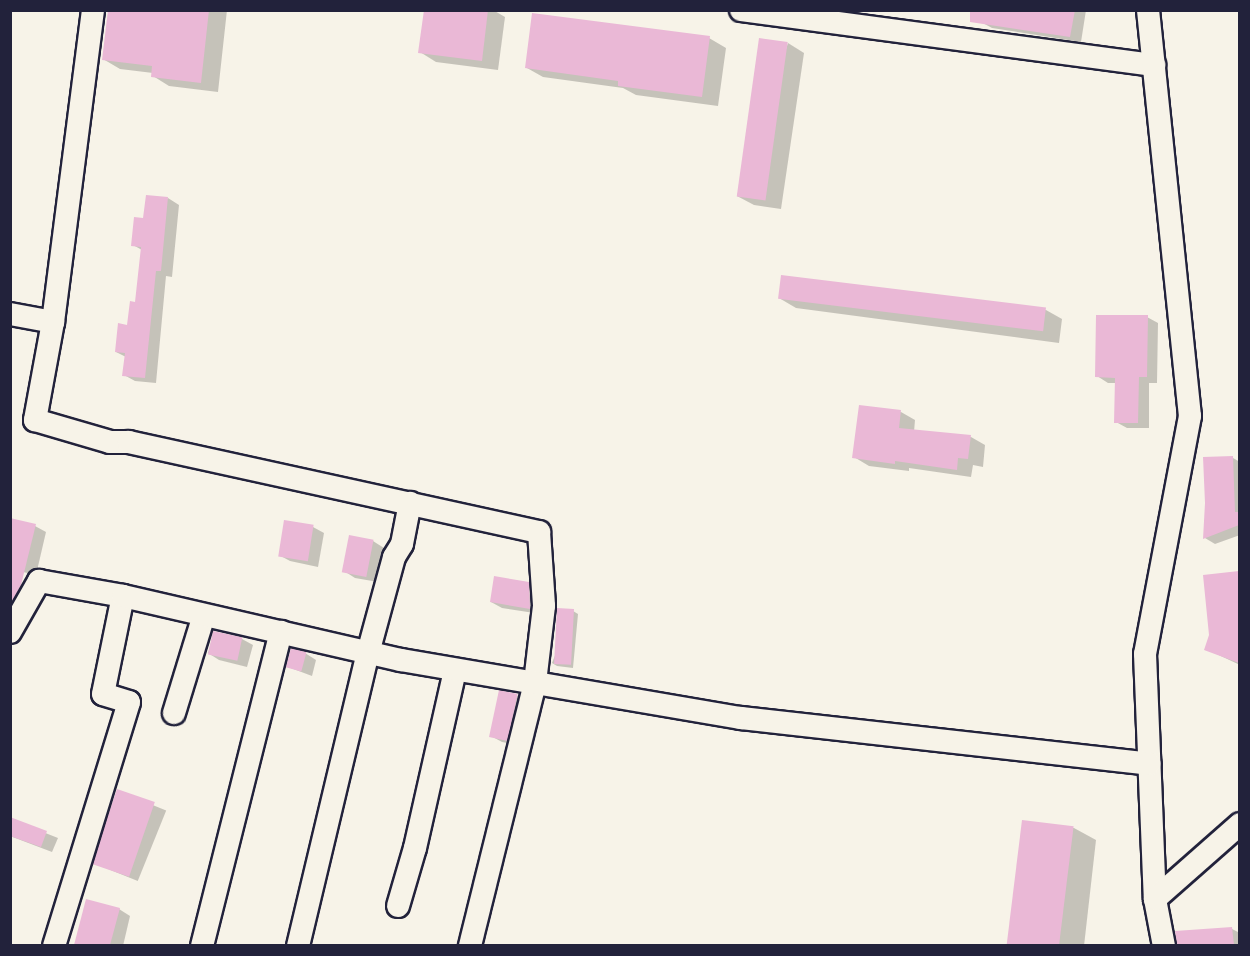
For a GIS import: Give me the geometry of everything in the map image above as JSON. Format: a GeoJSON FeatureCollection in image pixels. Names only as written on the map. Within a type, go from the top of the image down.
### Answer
{"type":"FeatureCollection","features":[{"type":"Feature","properties":{"kind":"street"},"geometry":{"type":"LineString","coordinates":[[93,10],[53,322],[35,420],[110,442],[129,442],[539,532],[544,606],[535,683],[470,945]]}},
{"type":"Feature","properties":{"kind":"street"},"geometry":{"type":"LineString","coordinates":[[741,10],[1154,65]]}},
{"type":"Feature","properties":{"kind":"street"},"geometry":{"type":"LineString","coordinates":[[1148,10],[1190,416],[1145,654],[1155,898],[1164,945]]}},
{"type":"Feature","properties":{"kind":"street"},"geometry":{"type":"LineString","coordinates":[[10,314],[53,322]]}},
{"type":"Feature","properties":{"kind":"street"},"geometry":{"type":"LineString","coordinates":[[298,945],[369,653],[394,557],[402,544],[410,504]]}},
{"type":"Feature","properties":{"kind":"street"},"geometry":{"type":"LineString","coordinates":[[10,632],[39,581],[123,596],[369,653],[455,670],[741,718],[1149,764]]}},
{"type":"Feature","properties":{"kind":"street"},"geometry":{"type":"LineString","coordinates":[[54,945],[129,702],[103,694],[123,596]]}},
{"type":"Feature","properties":{"kind":"street"},"geometry":{"type":"LineString","coordinates":[[174,713],[204,615]]}},
{"type":"Feature","properties":{"kind":"street"},"geometry":{"type":"LineString","coordinates":[[202,945],[280,632]]}},
{"type":"Feature","properties":{"kind":"street"},"geometry":{"type":"LineString","coordinates":[[398,906],[416,848],[455,670]]}},
{"type":"Feature","properties":{"kind":"street"},"geometry":{"type":"LineString","coordinates":[[1155,898],[1239,824]]}},
{"type":"Feature","properties":{"kind":"building"},"geometry":{"type":"Polygon","coordinates":[[[108,10],[209,10],[201,83],[151,77],[152,66],[102,60],[108,10]]]}},
{"type":"Feature","properties":{"kind":"building"},"geometry":{"type":"Polygon","coordinates":[[[424,10],[488,10],[482,61],[418,53],[424,10]]]}},
{"type":"Feature","properties":{"kind":"building"},"geometry":{"type":"Polygon","coordinates":[[[970,10],[1075,10],[1070,37],[970,22],[970,10]]]}},
{"type":"Feature","properties":{"kind":"building"},"geometry":{"type":"Polygon","coordinates":[[[532,13],[710,36],[702,97],[618,86],[618,81],[525,68],[532,13]]]}},
{"type":"Feature","properties":{"kind":"building"},"geometry":{"type":"Polygon","coordinates":[[[759,38],[788,42],[765,200],[737,196],[759,38]]]}},
{"type":"Feature","properties":{"kind":"building"},"geometry":{"type":"Polygon","coordinates":[[[146,195],[168,197],[161,271],[156,271],[145,378],[122,376],[125,353],[115,352],[118,323],[127,325],[130,301],[135,302],[141,247],[131,246],[134,217],[143,218],[146,195]]]}},
{"type":"Feature","properties":{"kind":"building"},"geometry":{"type":"Polygon","coordinates":[[[781,275],[1046,308],[1043,331],[778,299],[781,275]]]}},
{"type":"Feature","properties":{"kind":"building"},"geometry":{"type":"Polygon","coordinates":[[[1096,315],[1148,315],[1147,377],[1139,377],[1138,423],[1114,423],[1115,378],[1095,377],[1096,315]]]}},
{"type":"Feature","properties":{"kind":"building"},"geometry":{"type":"Polygon","coordinates":[[[859,405],[901,410],[899,428],[971,435],[968,459],[958,458],[957,470],[895,461],[895,464],[852,458],[859,405]]]}},
{"type":"Feature","properties":{"kind":"building"},"geometry":{"type":"Polygon","coordinates":[[[1233,456],[1235,512],[1239,512],[1239,525],[1203,539],[1205,503],[1203,457],[1233,456]]]}},
{"type":"Feature","properties":{"kind":"building"},"geometry":{"type":"Polygon","coordinates":[[[10,518],[36,524],[21,585],[13,600],[10,599],[10,518]]]}},
{"type":"Feature","properties":{"kind":"building"},"geometry":{"type":"Polygon","coordinates":[[[284,520],[314,525],[308,561],[278,557],[284,520]]]}},
{"type":"Feature","properties":{"kind":"building"},"geometry":{"type":"Polygon","coordinates":[[[349,535],[374,540],[366,577],[342,572],[349,535]]]}},
{"type":"Feature","properties":{"kind":"building"},"geometry":{"type":"Polygon","coordinates":[[[1239,571],[1239,663],[1204,650],[1209,635],[1203,575],[1239,571]]]}},
{"type":"Feature","properties":{"kind":"building"},"geometry":{"type":"Polygon","coordinates":[[[494,576],[529,582],[530,609],[490,602],[494,576]]]}},
{"type":"Feature","properties":{"kind":"building"},"geometry":{"type":"Polygon","coordinates":[[[557,608],[574,609],[571,665],[554,664],[557,608]]]}},
{"type":"Feature","properties":{"kind":"building"},"geometry":{"type":"Polygon","coordinates":[[[213,631],[242,637],[237,661],[208,654],[213,631]]]}},
{"type":"Feature","properties":{"kind":"building"},"geometry":{"type":"Polygon","coordinates":[[[291,648],[306,652],[301,671],[286,667],[291,648]]]}},
{"type":"Feature","properties":{"kind":"building"},"geometry":{"type":"Polygon","coordinates":[[[499,690],[518,694],[508,741],[489,737],[499,690]]]}},
{"type":"Feature","properties":{"kind":"building"},"geometry":{"type":"Polygon","coordinates":[[[117,789],[155,802],[129,877],[91,864],[117,789]]]}},
{"type":"Feature","properties":{"kind":"building"},"geometry":{"type":"Polygon","coordinates":[[[10,817],[47,831],[41,847],[10,836],[10,817]]]}},
{"type":"Feature","properties":{"kind":"building"},"geometry":{"type":"Polygon","coordinates":[[[1022,820],[1074,826],[1059,946],[1007,945],[1022,820]]]}},
{"type":"Feature","properties":{"kind":"building"},"geometry":{"type":"Polygon","coordinates":[[[86,899],[120,908],[110,945],[74,945],[86,899]]]}},
{"type":"Feature","properties":{"kind":"building"},"geometry":{"type":"Polygon","coordinates":[[[1232,927],[1234,945],[1177,945],[1175,931],[1232,927]]]}}]}
